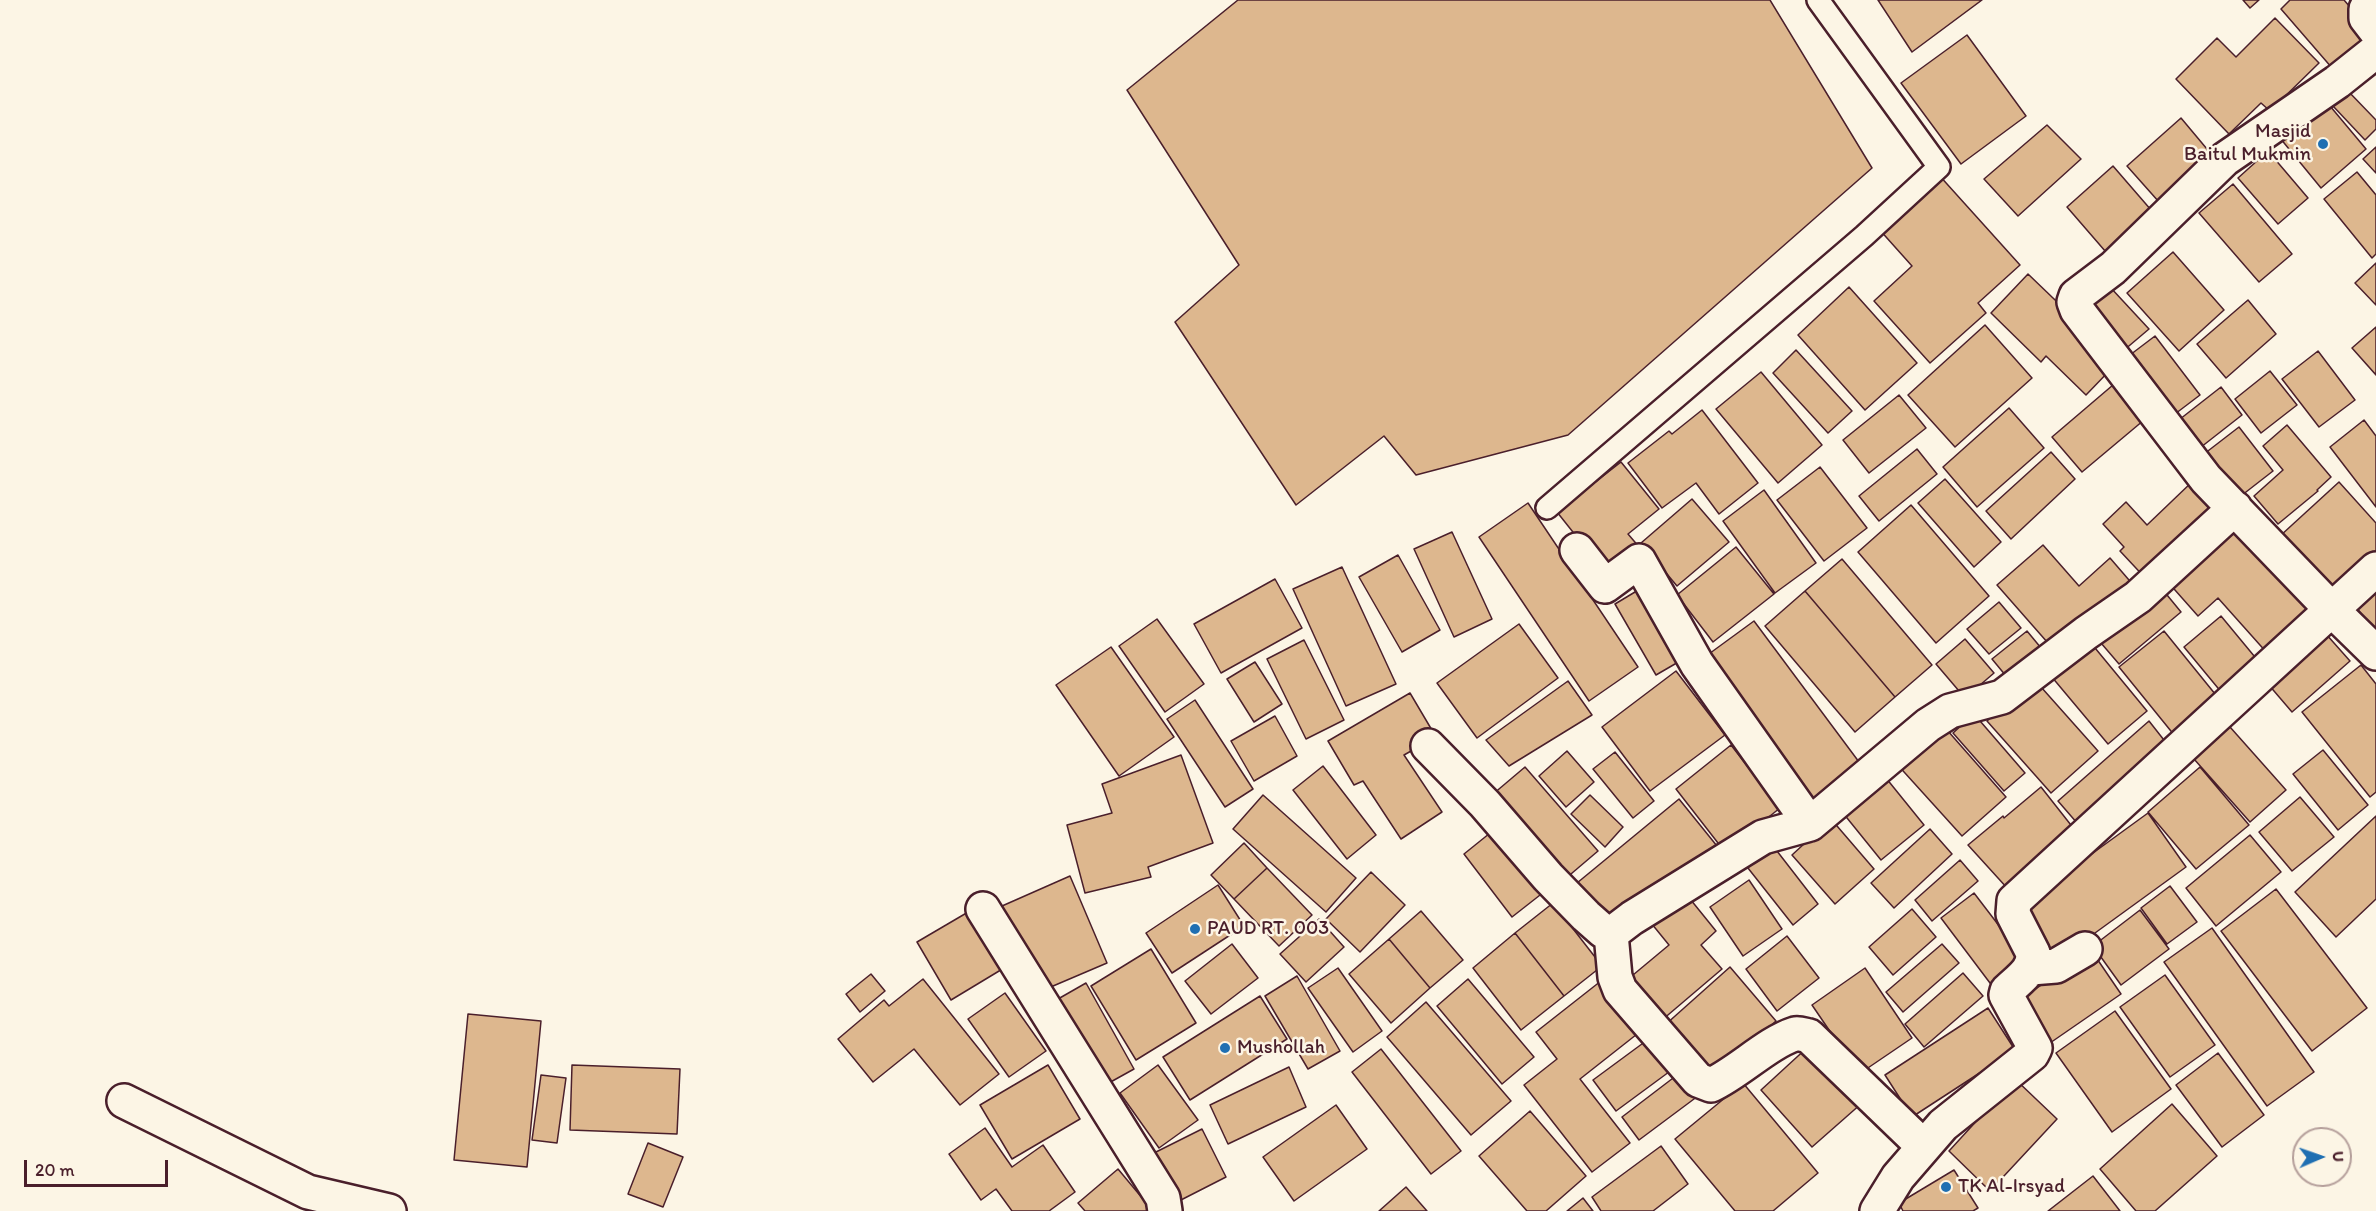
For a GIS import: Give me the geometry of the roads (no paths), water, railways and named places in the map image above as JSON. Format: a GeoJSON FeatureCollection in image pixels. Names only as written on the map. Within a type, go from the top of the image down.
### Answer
{"type":"FeatureCollection","features":[{"type":"Feature","properties":{"kind":"street"},"geometry":{"type":"LineString","coordinates":[[2376,0],[2366,9],[2366,18],[2376,31]]}},
{"type":"Feature","properties":{"kind":"street"},"geometry":{"type":"LineString","coordinates":[[2376,51],[2337,82],[2225,159],[2114,267],[2076,296],[2074,302],[2206,479],[2376,653]]}},
{"type":"Feature","properties":{"kind":"street"},"geometry":{"type":"LineString","coordinates":[[1611,934],[1632,918],[1763,837],[1810,824],[1928,725],[1950,711],[2002,697],[2086,633],[2138,597],[2235,508]]}},
{"type":"Feature","properties":{"kind":"street"},"geometry":{"type":"LineString","coordinates":[[1577,550],[1605,586],[1639,561],[1697,664],[1810,824]]}},
{"type":"Feature","properties":{"kind":"street"},"geometry":{"type":"LineString","coordinates":[[2031,968],[2033,953],[2013,914],[2014,901],[2376,569]]}},
{"type":"Feature","properties":{"kind":"street"},"geometry":{"type":"LineString","coordinates":[[1428,746],[1485,804],[1548,877],[1594,924],[1611,934]]}},
{"type":"Feature","properties":{"kind":"street"},"geometry":{"type":"LineString","coordinates":[[983,909],[1162,1198],[1165,1211]]}},
{"type":"Feature","properties":{"kind":"street"},"geometry":{"type":"LineString","coordinates":[[1611,934],[1615,977],[1620,990],[1698,1080],[1711,1086],[1729,1077],[1778,1042],[1797,1033],[1809,1036],[1924,1147]]}},
{"type":"Feature","properties":{"kind":"street"},"geometry":{"type":"LineString","coordinates":[[1877,1211],[1898,1177],[1943,1125],[2032,1053],[2035,1048],[2006,994],[2007,990],[2031,968],[2056,966],[2085,949]]}},
{"type":"Feature","properties":{"kind":"street"},"geometry":{"type":"LineString","coordinates":[[124,1101],[308,1192],[389,1211]]}},
{"type":"Feature","properties":{"kind":"lane"},"geometry":{"type":"LineString","coordinates":[[1547,508],[1864,236],[1938,167],[1818,0]]}},
{"type":"Feature","properties":{"kind":"place","name":"Masjid Baitul Mukmin"},"geometry":{"type":"Point","coordinates":[2323,144]}},
{"type":"Feature","properties":{"kind":"place","name":"PAUD RT. 003"},"geometry":{"type":"Point","coordinates":[1195,929]}},
{"type":"Feature","properties":{"kind":"place","name":"Mushollah"},"geometry":{"type":"Point","coordinates":[1225,1048]}},
{"type":"Feature","properties":{"kind":"place","name":"TK Al-Irsyad"},"geometry":{"type":"Point","coordinates":[1946,1187]}}]}
